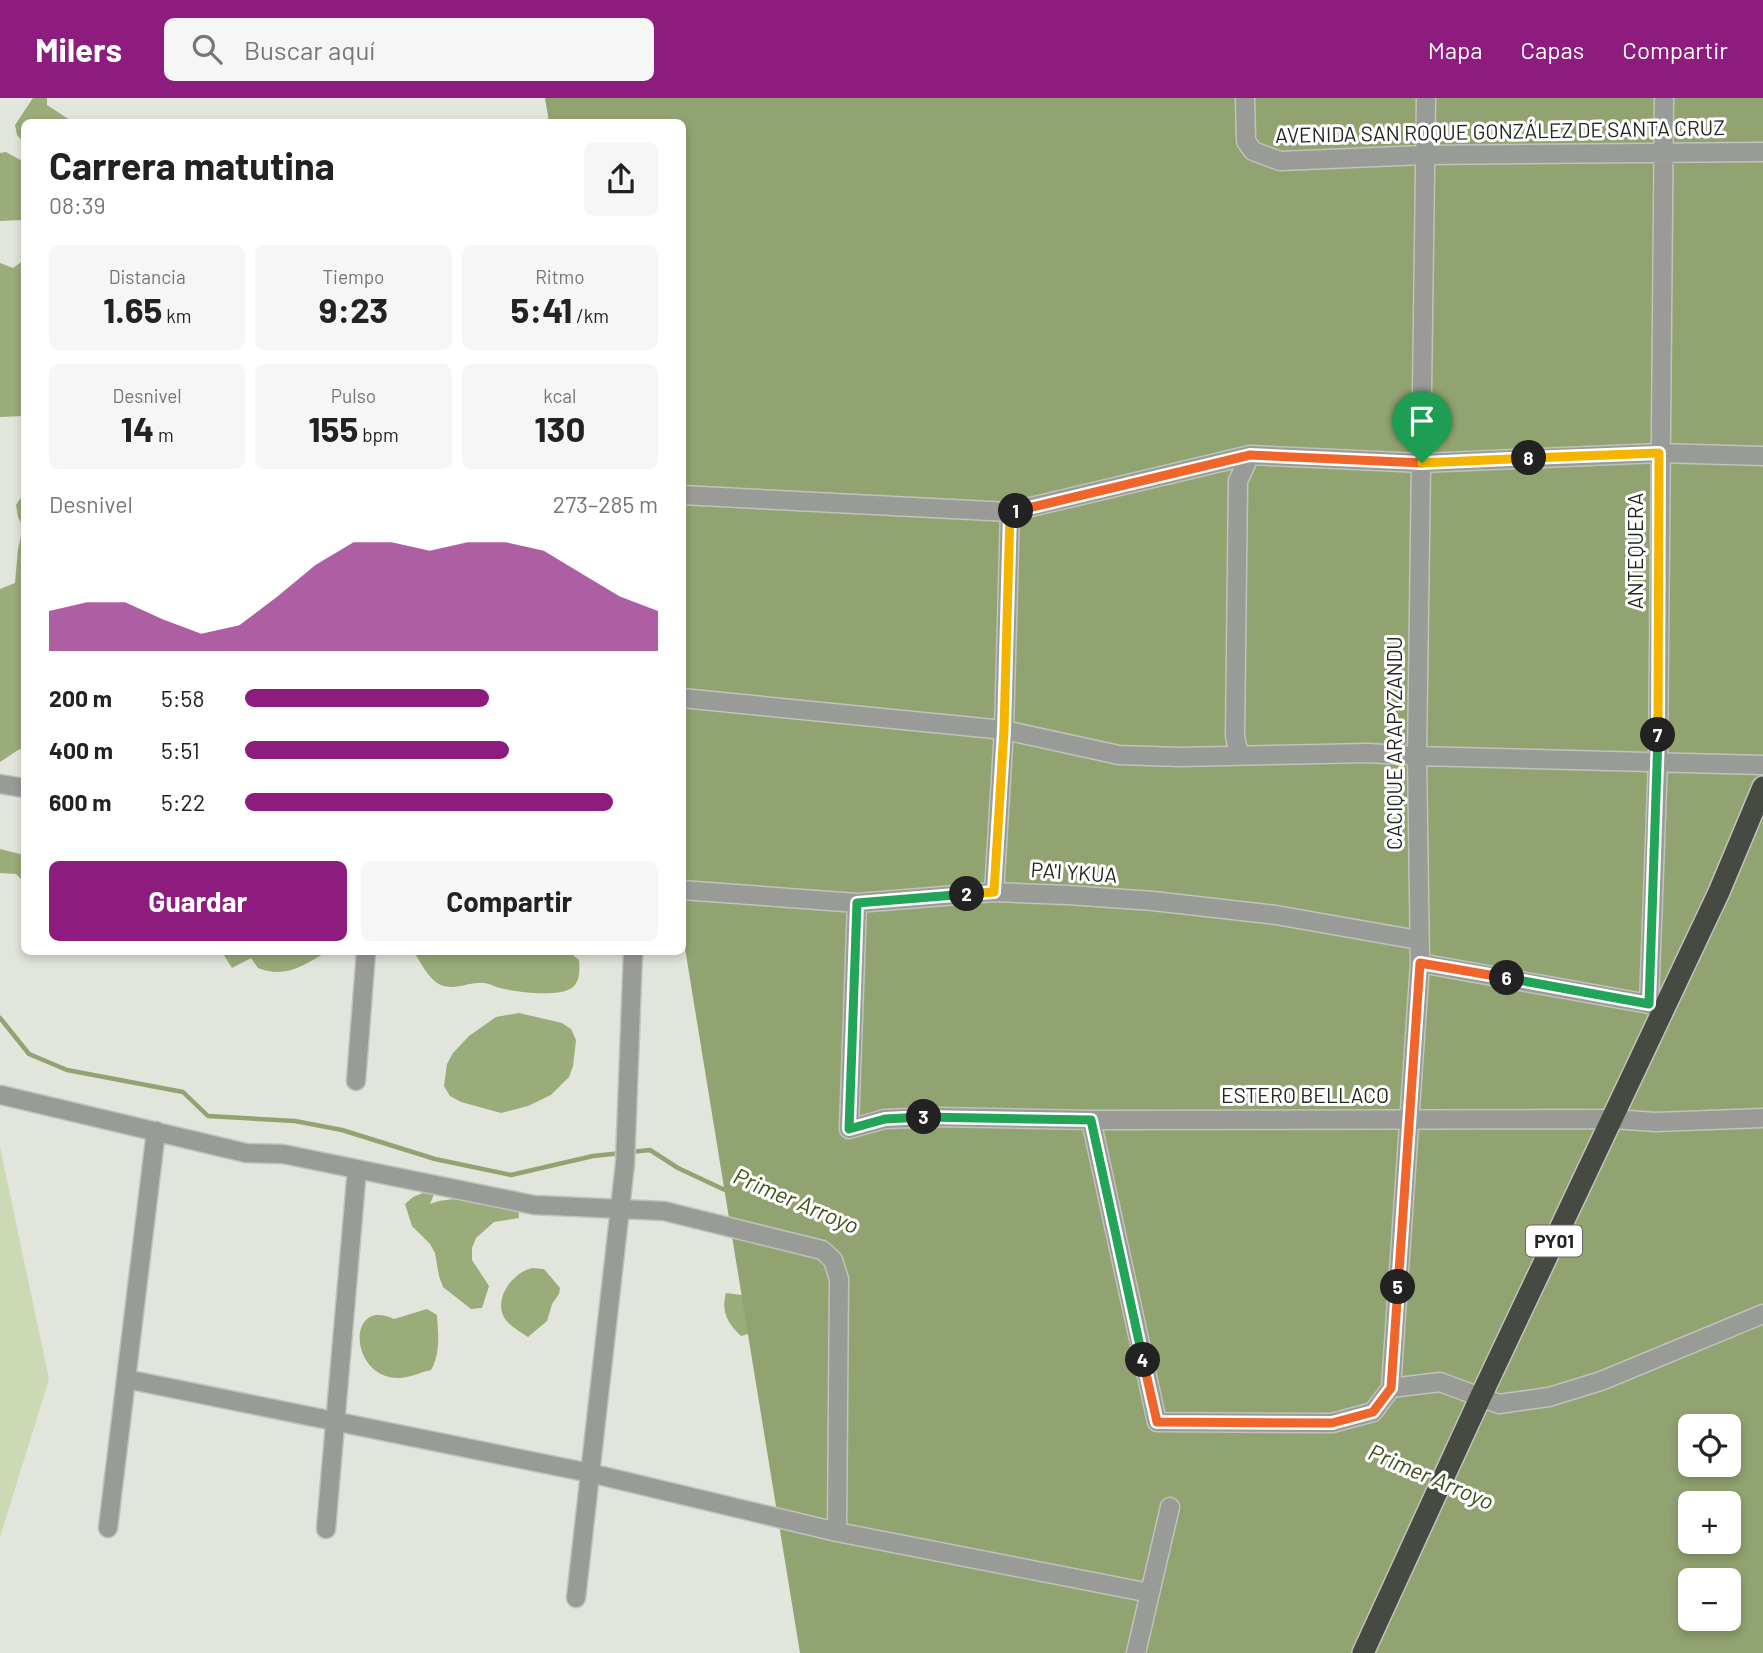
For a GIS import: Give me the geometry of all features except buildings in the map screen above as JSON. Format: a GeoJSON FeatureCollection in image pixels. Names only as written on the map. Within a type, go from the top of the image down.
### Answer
{"type":"FeatureCollection","features":[{"type":"Feature","properties":{"kind":"highway","name":"PY01"},"geometry":{"type":"LineString","coordinates":[[1363,1653],[1612,1119],[1656,1007],[1719,892],[1763,787]]}},
{"type":"Feature","properties":{"kind":"highway"},"geometry":{"type":"LineString","coordinates":[[1719,892],[1750,837],[1763,807]]}},
{"type":"Feature","properties":{"kind":"street","name":"AVENIDA SAN ROQUE GONZÁLEZ DE SANTA CRUZ"},"geometry":{"type":"LineString","coordinates":[[1245,98],[1246,141],[1253,151],[1279,161],[1423,155],[1763,152]]}},
{"type":"Feature","properties":{"kind":"street","name":"CACIQUE ARAPYZANDU"},"geometry":{"type":"LineString","coordinates":[[1391,1388],[1420,963],[1417,756],[1423,155],[1426,98]]}},
{"type":"Feature","properties":{"kind":"street","name":"ANTEQUERA"},"geometry":{"type":"LineString","coordinates":[[1656,1007],[1664,98]]}},
{"type":"Feature","properties":{"kind":"street"},"geometry":{"type":"LineString","coordinates":[[686,495],[1010,512],[1250,455],[1422,463],[1659,453],[1763,456]]}},
{"type":"Feature","properties":{"kind":"street"},"geometry":{"type":"LineString","coordinates":[[1239,755],[1235,736],[1238,481],[1250,455]]}},
{"type":"Feature","properties":{"kind":"street"},"geometry":{"type":"LineString","coordinates":[[994,892],[1004,730],[1010,512]]}},
{"type":"Feature","properties":{"kind":"street"},"geometry":{"type":"LineString","coordinates":[[686,698],[1004,730],[1119,755],[1179,757],[1368,752],[1417,756],[1763,765]]}},
{"type":"Feature","properties":{"kind":"street"},"geometry":{"type":"LineString","coordinates":[[0,784],[21,788]]}},
{"type":"Feature","properties":{"kind":"street","name":"PA'I YKUA"},"geometry":{"type":"LineString","coordinates":[[686,890],[857,903],[994,892],[1153,901],[1276,915],[1418,940]]}},
{"type":"Feature","properties":{"kind":"street","name":"ESTERO BELLACO"},"geometry":{"type":"LineString","coordinates":[[857,903],[849,1129],[885,1119],[937,1116],[1091,1120],[1408,1118],[1612,1119],[1656,1122],[1763,1118]]}},
{"type":"Feature","properties":{"kind":"street"},"geometry":{"type":"LineString","coordinates":[[356,1081],[366,955]]}},
{"type":"Feature","properties":{"kind":"street"},"geometry":{"type":"LineString","coordinates":[[576,1598],[627,1143],[633,955]]}},
{"type":"Feature","properties":{"kind":"street"},"geometry":{"type":"LineString","coordinates":[[1420,963],[1656,1007]]}},
{"type":"Feature","properties":{"kind":"street"},"geometry":{"type":"LineString","coordinates":[[1,1095],[246,1153],[283,1154],[534,1205],[664,1211],[822,1250],[833,1260],[839,1279],[837,1532]]}},
{"type":"Feature","properties":{"kind":"street"},"geometry":{"type":"LineString","coordinates":[[1091,1120],[1157,1422],[1332,1423],[1373,1412],[1391,1388],[1440,1382],[1499,1404],[1549,1397],[1601,1381],[1763,1314]]}},
{"type":"Feature","properties":{"kind":"street"},"geometry":{"type":"LineString","coordinates":[[108,1528],[156,1131]]}},
{"type":"Feature","properties":{"kind":"street"},"geometry":{"type":"LineString","coordinates":[[326,1529],[358,1169]]}},
{"type":"Feature","properties":{"kind":"street"},"geometry":{"type":"LineString","coordinates":[[126,1379],[590,1473],[837,1532],[1150,1593]]}},
{"type":"Feature","properties":{"kind":"street"},"geometry":{"type":"LineString","coordinates":[[1136,1653],[1170,1507]]}},
{"type":"Feature","properties":{"kind":"shaded area"},"geometry":{"type":"Polygon","coordinates":[[[33,98],[47,98],[47,105],[68,119],[21,119],[21,140],[15,125],[33,98]]]}},
{"type":"Feature","properties":{"kind":"shaded area"},"geometry":{"type":"Polygon","coordinates":[[[6,152],[21,160],[21,220],[0,221],[0,153],[6,152]]]}},
{"type":"Feature","properties":{"kind":"shaded area"},"geometry":{"type":"Polygon","coordinates":[[[21,262],[21,416],[0,417],[0,263],[13,268],[21,262]]]}},
{"type":"Feature","properties":{"kind":"shaded area"},"geometry":{"type":"Polygon","coordinates":[[[21,498],[21,523],[18,517],[16,505],[21,498]]]}},
{"type":"Feature","properties":{"kind":"shaded area"},"geometry":{"type":"Polygon","coordinates":[[[21,536],[21,749],[0,762],[0,589],[15,583],[21,536]]]}},
{"type":"Feature","properties":{"kind":"shaded area"},"geometry":{"type":"Polygon","coordinates":[[[0,849],[21,854],[21,879],[16,874],[0,873],[0,849]]]}},
{"type":"Feature","properties":{"kind":"shaded area"},"geometry":{"type":"Polygon","coordinates":[[[224,955],[321,955],[286,971],[258,968],[251,958],[232,968],[224,955]]]}},
{"type":"Feature","properties":{"kind":"shaded area"},"geometry":{"type":"Polygon","coordinates":[[[416,955],[573,955],[579,960],[578,980],[573,987],[555,993],[515,991],[484,983],[447,987],[433,979],[416,955]]]}},
{"type":"Feature","properties":{"kind":"shaded area"},"geometry":{"type":"Polygon","coordinates":[[[519,1013],[562,1023],[571,1029],[576,1040],[569,1077],[551,1095],[528,1106],[501,1113],[461,1102],[450,1096],[444,1086],[447,1064],[453,1053],[469,1036],[496,1017],[519,1013]]]}},
{"type":"Feature","properties":{"kind":"shaded area"},"geometry":{"type":"Polygon","coordinates":[[[0,1147],[49,1379],[0,1537],[0,1147]]]}},
{"type":"Feature","properties":{"kind":"shaded area"},"geometry":{"type":"Polygon","coordinates":[[[423,1193],[434,1194],[430,1204],[461,1199],[518,1207],[519,1218],[494,1222],[476,1238],[472,1248],[472,1260],[489,1286],[482,1308],[471,1309],[443,1287],[435,1253],[412,1226],[405,1204],[423,1193]]]}},
{"type":"Feature","properties":{"kind":"shaded area"},"geometry":{"type":"Polygon","coordinates":[[[532,1268],[544,1269],[560,1288],[547,1321],[528,1337],[505,1319],[501,1308],[508,1286],[519,1274],[532,1268]]]}},
{"type":"Feature","properties":{"kind":"shaded area"},"geometry":{"type":"Polygon","coordinates":[[[726,1293],[749,1296],[773,1327],[741,1336],[726,1316],[726,1293]]]}},
{"type":"Feature","properties":{"kind":"shaded area"},"geometry":{"type":"Polygon","coordinates":[[[427,1309],[437,1315],[438,1350],[431,1370],[399,1378],[382,1375],[370,1366],[363,1354],[360,1340],[361,1328],[368,1319],[378,1315],[394,1319],[427,1309]]]}},
{"type":"Feature","properties":{"kind":"water"},"geometry":{"type":"Polygon","coordinates":[[[545,98],[1763,98],[1763,1653],[800,1653],[686,954],[686,119],[548,119],[545,98]]]}},
{"type":"Feature","properties":{"kind":"waterway","name":"Primer Arroyo"},"geometry":{"type":"LineString","coordinates":[[0,1018],[29,1054],[67,1070],[183,1092],[208,1116],[295,1121],[342,1130],[435,1159],[511,1175],[593,1156],[622,1153]]}},
{"type":"Feature","properties":{"kind":"waterway","name":"Primer Arroyo"},"geometry":{"type":"LineString","coordinates":[[631,1152],[650,1150],[678,1168],[727,1191]]}},
{"type":"Feature","properties":{"kind":"route"},"geometry":{"type":"LineString","coordinates":[[1659,453],[1658,761],[1649,1004],[1420,963],[1391,1388],[1373,1412],[1332,1423],[1157,1422],[1091,1120],[937,1116],[885,1119],[849,1129],[857,903],[994,892],[1004,730],[1010,512],[1250,455],[1422,463],[1659,453]]}}]}
